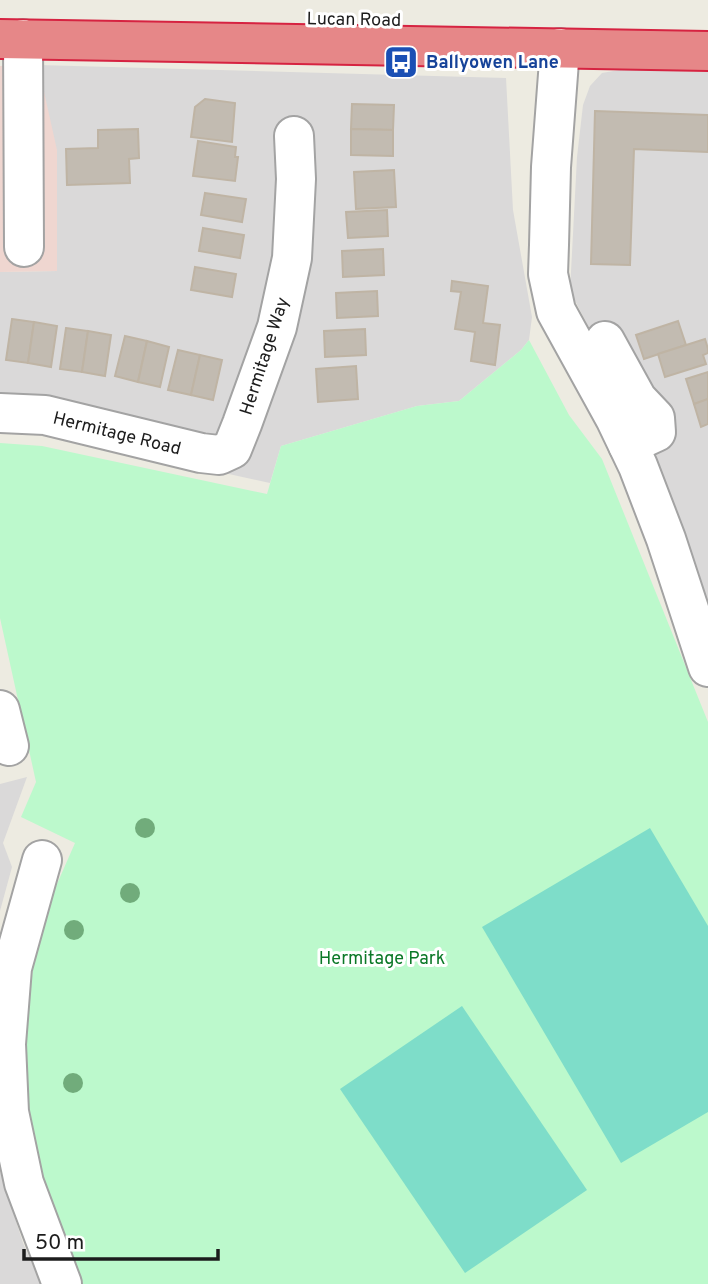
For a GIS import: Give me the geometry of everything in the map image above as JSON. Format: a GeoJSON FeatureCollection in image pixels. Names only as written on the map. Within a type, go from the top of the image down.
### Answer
{"type":"FeatureCollection","features":[{"type":"Feature","properties":{"kind":"highway","name":"Lucan Road"},"geometry":{"type":"LineString","coordinates":[[8,31],[341,18],[708,25]]}},
{"type":"Feature","properties":{"kind":"highway"},"geometry":{"type":"LineString","coordinates":[[8,31],[708,51]]}},
{"type":"Feature","properties":{"kind":"street"},"geometry":{"type":"LineString","coordinates":[[8,31],[24,247]]}},
{"type":"Feature","properties":{"kind":"street"},"geometry":{"type":"LineString","coordinates":[[560,48],[551,167],[548,274],[556,311],[628,445],[666,539],[708,667]]}},
{"type":"Feature","properties":{"kind":"street","name":"Hermitage Way"},"geometry":{"type":"LineString","coordinates":[[232,449],[276,327],[292,258],[296,179],[294,136]]}},
{"type":"Feature","properties":{"kind":"street"},"geometry":{"type":"LineString","coordinates":[[605,341],[637,399],[655,418],[656,432],[628,445]]}},
{"type":"Feature","properties":{"kind":"street","name":"Hermitage Road"},"geometry":{"type":"LineString","coordinates":[[0,413],[45,415],[201,453],[219,455],[232,449]]}},
{"type":"Feature","properties":{"kind":"street"},"geometry":{"type":"LineString","coordinates":[[42,860],[12,968],[6,1044],[9,1112],[24,1182],[62,1284]]}},
{"type":"Feature","properties":{"kind":"shaded area"},"geometry":{"type":"Polygon","coordinates":[[[38,65],[506,78],[513,210],[532,317],[529,340],[521,350],[459,401],[417,406],[281,446],[270,483],[39,432],[0,431],[0,272],[57,271],[38,65]]]}},
{"type":"Feature","properties":{"kind":"shaded area"},"geometry":{"type":"Polygon","coordinates":[[[38,65],[57,150],[57,271],[0,272],[0,66],[38,65]]]}},
{"type":"Feature","properties":{"kind":"shaded area"},"geometry":{"type":"Polygon","coordinates":[[[625,69],[708,72],[708,608],[696,565],[652,449],[570,291],[577,157],[583,105],[590,86],[602,73],[625,69]]]}},
{"type":"Feature","properties":{"kind":"shaded area"},"geometry":{"type":"Polygon","coordinates":[[[27,777],[3,843],[12,867],[0,911],[0,784],[27,777]]]}},
{"type":"Feature","properties":{"kind":"shaded area"},"geometry":{"type":"Polygon","coordinates":[[[650,828],[708,926],[708,1112],[621,1163],[482,927],[650,828]]]}},
{"type":"Feature","properties":{"kind":"shaded area"},"geometry":{"type":"Polygon","coordinates":[[[462,1006],[587,1190],[465,1273],[340,1089],[462,1006]]]}},
{"type":"Feature","properties":{"kind":"shaded area"},"geometry":{"type":"Polygon","coordinates":[[[0,1171],[23,1243],[41,1284],[0,1284],[0,1171]]]}},
{"type":"Feature","properties":{"kind":"green space","name":"Hermitage Park"},"geometry":{"type":"Polygon","coordinates":[[[529,340],[569,415],[602,459],[708,722],[708,1284],[77,1284],[60,1243],[32,1137],[22,1062],[34,960],[46,909],[75,843],[21,817],[36,782],[0,618],[0,443],[42,446],[267,494],[281,446],[417,406],[459,401],[521,350],[529,340]]]}},
{"type":"Feature","properties":{"kind":"building"},"geometry":{"type":"Polygon","coordinates":[[[205,99],[235,103],[232,142],[191,137],[195,107],[205,99]]]}},
{"type":"Feature","properties":{"kind":"building"},"geometry":{"type":"Polygon","coordinates":[[[352,104],[394,105],[393,130],[351,129],[352,104]]]}},
{"type":"Feature","properties":{"kind":"building"},"geometry":{"type":"Polygon","coordinates":[[[595,111],[708,115],[708,152],[634,149],[630,265],[591,264],[595,111]]]}},
{"type":"Feature","properties":{"kind":"building"},"geometry":{"type":"Polygon","coordinates":[[[138,129],[139,158],[129,159],[130,183],[67,185],[66,149],[98,148],[98,130],[138,129]]]}},
{"type":"Feature","properties":{"kind":"building"},"geometry":{"type":"Polygon","coordinates":[[[351,129],[393,130],[393,156],[351,155],[351,129]]]}},
{"type":"Feature","properties":{"kind":"building"},"geometry":{"type":"Polygon","coordinates":[[[198,141],[236,147],[235,157],[238,157],[235,181],[193,176],[198,141]]]}},
{"type":"Feature","properties":{"kind":"building"},"geometry":{"type":"Polygon","coordinates":[[[394,170],[396,207],[356,209],[354,172],[394,170]]]}},
{"type":"Feature","properties":{"kind":"building"},"geometry":{"type":"Polygon","coordinates":[[[205,193],[246,199],[242,222],[201,215],[205,193]]]}},
{"type":"Feature","properties":{"kind":"building"},"geometry":{"type":"Polygon","coordinates":[[[387,210],[388,236],[348,238],[346,212],[387,210]]]}},
{"type":"Feature","properties":{"kind":"building"},"geometry":{"type":"Polygon","coordinates":[[[203,228],[244,235],[240,258],[199,251],[203,228]]]}},
{"type":"Feature","properties":{"kind":"building"},"geometry":{"type":"Polygon","coordinates":[[[383,249],[384,275],[343,277],[342,251],[383,249]]]}},
{"type":"Feature","properties":{"kind":"building"},"geometry":{"type":"Polygon","coordinates":[[[195,267],[236,274],[232,297],[191,290],[195,267]]]}},
{"type":"Feature","properties":{"kind":"building"},"geometry":{"type":"Polygon","coordinates":[[[452,281],[488,286],[483,323],[500,325],[495,365],[471,361],[475,332],[455,329],[461,292],[451,291],[452,281]]]}},
{"type":"Feature","properties":{"kind":"building"},"geometry":{"type":"Polygon","coordinates":[[[377,291],[378,316],[337,318],[336,293],[377,291]]]}},
{"type":"Feature","properties":{"kind":"building"},"geometry":{"type":"Polygon","coordinates":[[[12,319],[34,322],[28,363],[6,360],[12,319]]]}},
{"type":"Feature","properties":{"kind":"building"},"geometry":{"type":"Polygon","coordinates":[[[678,321],[686,345],[644,359],[636,335],[678,321]]]}},
{"type":"Feature","properties":{"kind":"building"},"geometry":{"type":"Polygon","coordinates":[[[34,322],[57,326],[51,367],[28,363],[34,322]]]}},
{"type":"Feature","properties":{"kind":"building"},"geometry":{"type":"Polygon","coordinates":[[[66,328],[88,331],[82,372],[60,369],[66,328]]]}},
{"type":"Feature","properties":{"kind":"building"},"geometry":{"type":"Polygon","coordinates":[[[365,329],[366,355],[325,357],[324,331],[365,329]]]}},
{"type":"Feature","properties":{"kind":"building"},"geometry":{"type":"Polygon","coordinates":[[[88,331],[111,335],[105,376],[82,372],[88,331]]]}},
{"type":"Feature","properties":{"kind":"building"},"geometry":{"type":"Polygon","coordinates":[[[125,336],[147,341],[138,382],[115,376],[125,336]]]}},
{"type":"Feature","properties":{"kind":"building"},"geometry":{"type":"Polygon","coordinates":[[[705,339],[708,353],[703,355],[706,364],[665,377],[658,354],[705,339]]]}},
{"type":"Feature","properties":{"kind":"building"},"geometry":{"type":"Polygon","coordinates":[[[147,341],[169,347],[160,387],[138,382],[147,341]]]}},
{"type":"Feature","properties":{"kind":"building"},"geometry":{"type":"Polygon","coordinates":[[[178,350],[200,355],[191,395],[168,390],[178,350]]]}},
{"type":"Feature","properties":{"kind":"building"},"geometry":{"type":"Polygon","coordinates":[[[200,355],[222,360],[213,400],[191,395],[200,355]]]}},
{"type":"Feature","properties":{"kind":"building"},"geometry":{"type":"Polygon","coordinates":[[[356,366],[358,399],[318,402],[316,369],[356,366]]]}},
{"type":"Feature","properties":{"kind":"building"},"geometry":{"type":"Polygon","coordinates":[[[708,372],[708,399],[694,404],[686,379],[708,372]]]}},
{"type":"Feature","properties":{"kind":"building"},"geometry":{"type":"Polygon","coordinates":[[[708,399],[708,424],[701,427],[694,404],[708,399]]]}},
{"type":"Feature","properties":{"kind":"place","name":"Ballyowen Lane"},"geometry":{"type":"Point","coordinates":[401,62]}}]}
